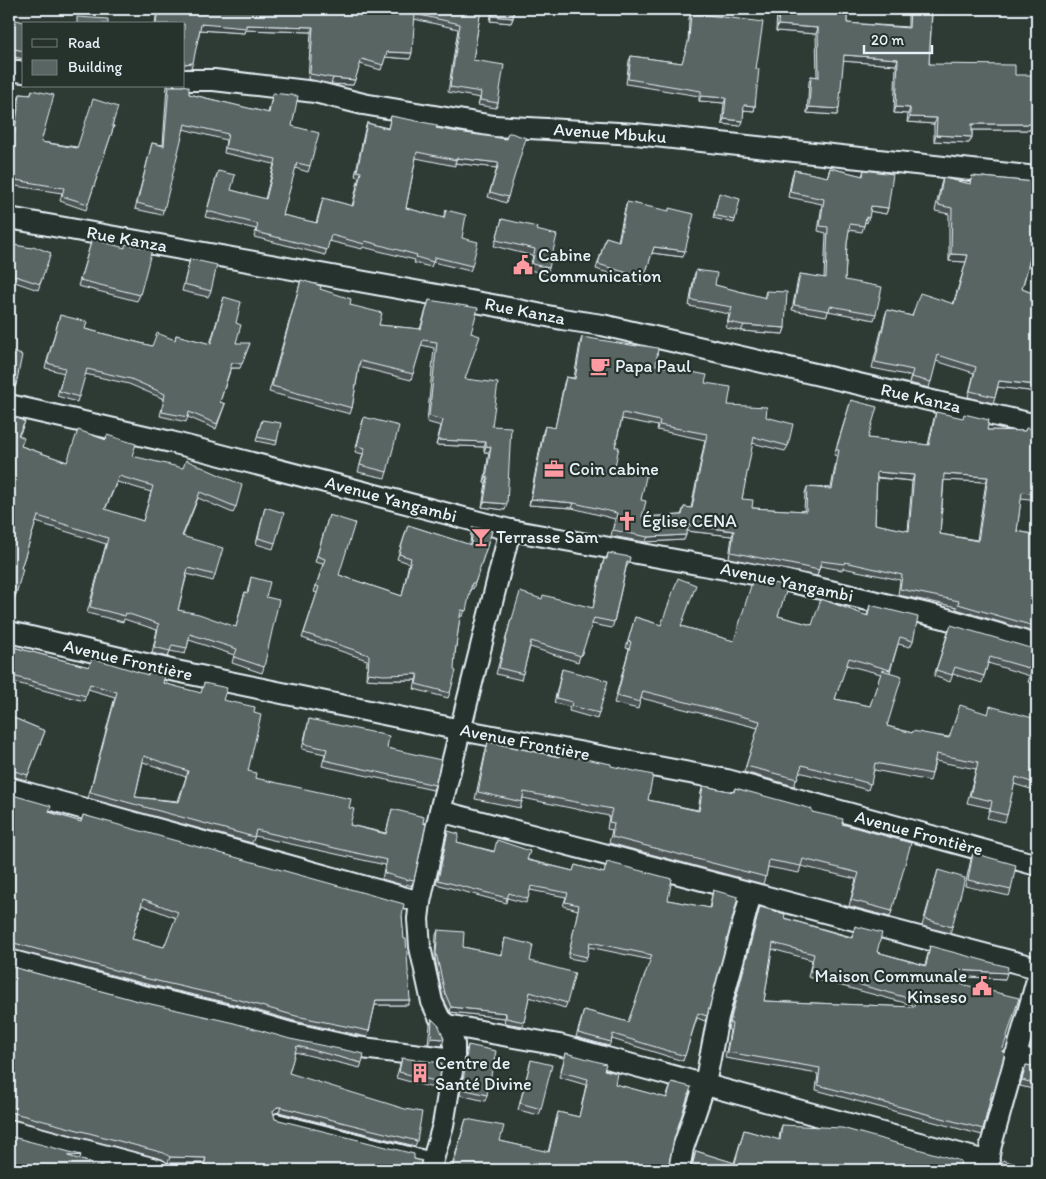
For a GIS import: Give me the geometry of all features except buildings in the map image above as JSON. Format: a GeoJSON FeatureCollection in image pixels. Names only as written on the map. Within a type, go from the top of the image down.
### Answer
{"type":"FeatureCollection","features":[{"type":"Feature","properties":{"kind":"street"},"geometry":{"type":"LineString","coordinates":[[9,70],[22,72]]}},
{"type":"Feature","properties":{"kind":"street","name":"Avenue Mbuku"},"geometry":{"type":"LineString","coordinates":[[185,80],[214,80],[315,92],[363,104],[494,126],[636,134],[1037,177]]}},
{"type":"Feature","properties":{"kind":"street","name":"Rue Kanza"},"geometry":{"type":"LineString","coordinates":[[9,218],[602,325],[1037,425]]}},
{"type":"Feature","properties":{"kind":"street","name":"Avenue Yangambi"},"geometry":{"type":"LineString","coordinates":[[9,405],[171,442],[510,530],[775,578],[940,617],[1037,645]]}},
{"type":"Feature","properties":{"kind":"street"},"geometry":{"type":"LineString","coordinates":[[432,1164],[443,1124],[454,1059],[454,1044],[447,1025],[440,1019],[432,1002],[420,947],[418,919],[420,902],[440,811],[510,530]]}},
{"type":"Feature","properties":{"kind":"street","name":"Avenue Frontière"},"geometry":{"type":"LineString","coordinates":[[9,632],[171,670],[461,730],[727,780],[1037,865]]}},
{"type":"Feature","properties":{"kind":"street"},"geometry":{"type":"LineString","coordinates":[[9,788],[420,902]]}},
{"type":"Feature","properties":{"kind":"street"},"geometry":{"type":"LineString","coordinates":[[440,811],[1037,968]]}},
{"type":"Feature","properties":{"kind":"street"},"geometry":{"type":"LineString","coordinates":[[679,1170],[683,1148],[704,1084],[718,1016],[751,894]]}},
{"type":"Feature","properties":{"kind":"street"},"geometry":{"type":"LineString","coordinates":[[9,960],[139,995],[235,1017],[309,1037],[354,1047],[454,1059]]}},
{"type":"Feature","properties":{"kind":"street"},"geometry":{"type":"LineString","coordinates":[[447,1025],[559,1045],[704,1084],[987,1166],[991,1145],[1037,980]]}},
{"type":"Feature","properties":{"kind":"street"},"geometry":{"type":"LineString","coordinates":[[1016,1056],[1037,1062]]}},
{"type":"Feature","properties":{"kind":"street"},"geometry":{"type":"LineString","coordinates":[[9,1130],[159,1170]]}},
{"type":"Feature","properties":{"kind":"lane"},"geometry":{"type":"LineString","coordinates":[[277,1119],[432,1164]]}},
{"type":"Feature","properties":{"kind":"place","name":"Cabine Communication"},"geometry":{"type":"Point","coordinates":[523,265]}},
{"type":"Feature","properties":{"kind":"place","name":"Papa Paul"},"geometry":{"type":"Point","coordinates":[600,366]}},
{"type":"Feature","properties":{"kind":"place","name":"Coin cabine"},"geometry":{"type":"Point","coordinates":[554,469]}},
{"type":"Feature","properties":{"kind":"place","name":"Église CENA"},"geometry":{"type":"Point","coordinates":[627,521]}},
{"type":"Feature","properties":{"kind":"place","name":"Terrasse Sam"},"geometry":{"type":"Point","coordinates":[481,537]}},
{"type":"Feature","properties":{"kind":"place","name":"Maison Communale Kinseso"},"geometry":{"type":"Point","coordinates":[982,986]}},
{"type":"Feature","properties":{"kind":"place","name":"Centre de Santé Divine"},"geometry":{"type":"Point","coordinates":[420,1073]}}]}
